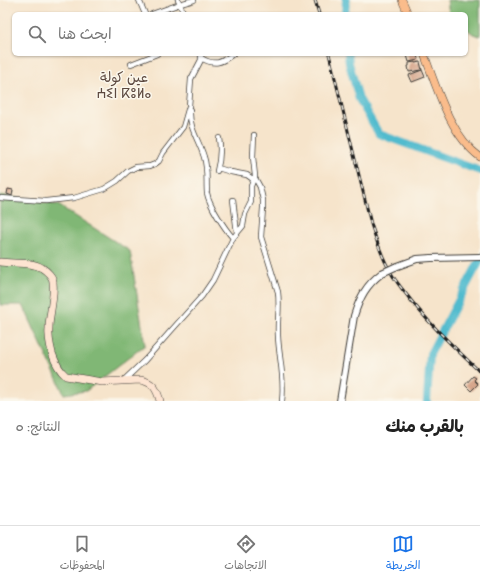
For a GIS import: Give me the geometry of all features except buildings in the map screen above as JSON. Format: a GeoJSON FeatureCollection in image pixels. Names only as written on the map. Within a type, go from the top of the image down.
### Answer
{"type":"FeatureCollection","features":[{"type":"Feature","properties":{"kind":"main road"},"geometry":{"type":"LineString","coordinates":[[402,0],[407,12]]}},
{"type":"Feature","properties":{"kind":"main road"},"geometry":{"type":"LineString","coordinates":[[425,56],[455,129],[473,152],[480,157]]}},
{"type":"Feature","properties":{"kind":"main road"},"geometry":{"type":"LineString","coordinates":[[0,262],[33,264],[42,268],[54,281],[48,327],[54,358],[62,373],[66,376],[102,382],[146,381],[151,383],[157,391],[160,401]]}},
{"type":"Feature","properties":{"kind":"street"},"geometry":{"type":"LineString","coordinates":[[139,0],[144,12]]}},
{"type":"Feature","properties":{"kind":"street"},"geometry":{"type":"LineString","coordinates":[[156,12],[179,2],[194,0]]}},
{"type":"Feature","properties":{"kind":"street"},"geometry":{"type":"LineString","coordinates":[[179,2],[183,12]]}},
{"type":"Feature","properties":{"kind":"street"},"geometry":{"type":"LineString","coordinates":[[131,64],[152,56]]}},
{"type":"Feature","properties":{"kind":"street"},"geometry":{"type":"LineString","coordinates":[[230,56],[225,60],[216,63],[208,61],[201,56],[190,79],[189,106],[191,124],[205,160],[208,197],[211,205],[233,238]]}},
{"type":"Feature","properties":{"kind":"street"},"geometry":{"type":"LineString","coordinates":[[0,198],[46,201],[74,198],[104,189],[132,169],[139,166],[150,166],[159,161],[163,153],[181,129],[189,106]]}},
{"type":"Feature","properties":{"kind":"street"},"geometry":{"type":"LineString","coordinates":[[123,381],[145,360],[202,296],[213,280],[233,238],[244,224],[245,214],[251,202],[254,179],[254,135]]}},
{"type":"Feature","properties":{"kind":"street"},"geometry":{"type":"LineString","coordinates":[[219,138],[220,150],[217,169],[247,175],[254,179],[260,187],[263,200],[261,237],[278,292],[279,301],[278,331],[283,376],[282,401]]}},
{"type":"Feature","properties":{"kind":"street"},"geometry":{"type":"LineString","coordinates":[[233,200],[237,233]]}},
{"type":"Feature","properties":{"kind":"street"},"geometry":{"type":"LineString","coordinates":[[340,401],[354,316],[358,302],[372,281],[382,272],[417,259],[478,257]]}},
{"type":"Feature","properties":{"kind":"green space"},"geometry":{"type":"Polygon","coordinates":[[[447,0],[480,0],[480,36],[473,34],[468,30],[468,12],[449,12],[447,0]]]}},
{"type":"Feature","properties":{"kind":"green space"},"geometry":{"type":"Polygon","coordinates":[[[0,195],[58,205],[130,251],[145,345],[86,391],[64,394],[23,305],[0,305],[0,195]]]}},
{"type":"Feature","properties":{"kind":"waterway"},"geometry":{"type":"LineString","coordinates":[[345,12],[346,0]]}},
{"type":"Feature","properties":{"kind":"waterway"},"geometry":{"type":"LineString","coordinates":[[348,56],[359,99],[379,134],[480,171]]}},
{"type":"Feature","properties":{"kind":"waterway"},"geometry":{"type":"LineString","coordinates":[[427,401],[430,354],[480,260]]}},
{"type":"Feature","properties":{"kind":"railway"},"geometry":{"type":"LineString","coordinates":[[315,0],[318,12]]}},
{"type":"Feature","properties":{"kind":"railway"},"geometry":{"type":"LineString","coordinates":[[329,56],[371,224],[384,258],[395,279],[414,305],[480,372]]}},
{"type":"Feature","properties":{"kind":"district","name":"عين كولة ⵄⵉⵏ ⴽⵓⵍⴰ"},"geometry":{"type":"Point","coordinates":[124,86]}}]}
